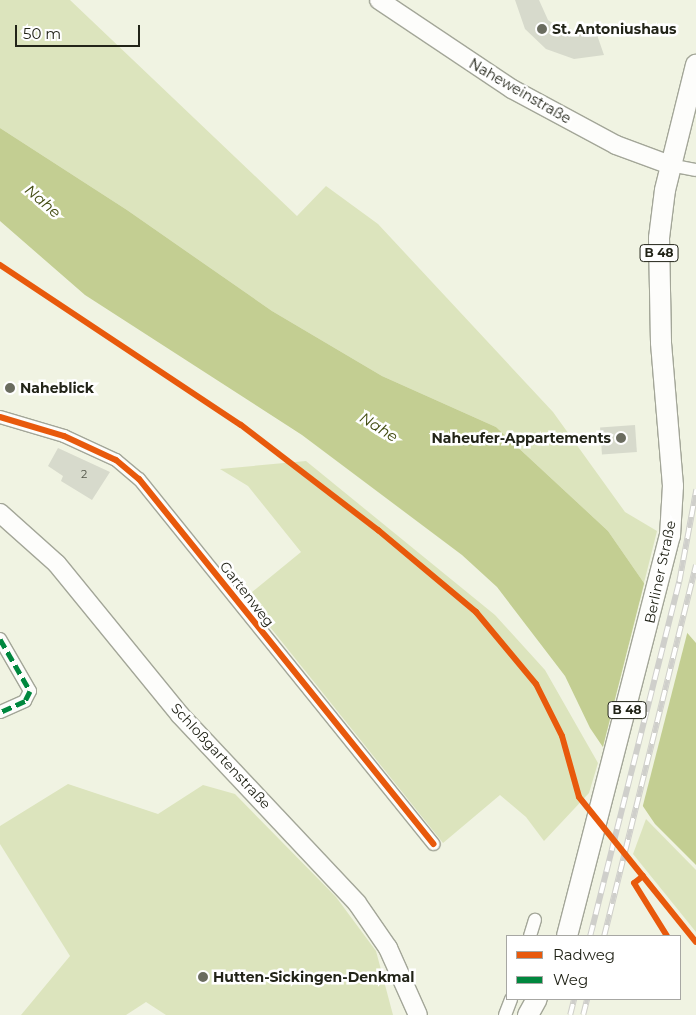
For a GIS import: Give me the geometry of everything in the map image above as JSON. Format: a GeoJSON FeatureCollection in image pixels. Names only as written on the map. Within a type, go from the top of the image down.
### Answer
{"type":"FeatureCollection","features":[{"type":"Feature","properties":{"kind":"main road","name":"Naheweinstraße"},"geometry":{"type":"LineString","coordinates":[[379,0],[512,89],[616,145],[685,168]]}},
{"type":"Feature","properties":{"kind":"main road","name":"B 48"},"geometry":{"type":"LineString","coordinates":[[685,168],[696,65]]}},
{"type":"Feature","properties":{"kind":"main road","name":"Berliner Straße"},"geometry":{"type":"LineString","coordinates":[[567,935],[589,861],[664,560],[672,518],[673,486],[658,272],[685,168]]}},
{"type":"Feature","properties":{"kind":"main road","name":"Schloßgartenstraße"},"geometry":{"type":"LineString","coordinates":[[0,513],[57,564],[180,715],[357,903],[388,948],[418,1015]]}},
{"type":"Feature","properties":{"kind":"main road"},"geometry":{"type":"LineString","coordinates":[[528,1015],[537,1000]]}},
{"type":"Feature","properties":{"kind":"street","name":"Gartenweg"},"geometry":{"type":"LineString","coordinates":[[0,417],[64,436],[116,460],[139,479],[433,844]]}},
{"type":"Feature","properties":{"kind":"street"},"geometry":{"type":"LineString","coordinates":[[0,639],[30,691],[25,700],[0,712]]}},
{"type":"Feature","properties":{"kind":"street"},"geometry":{"type":"LineString","coordinates":[[530,935],[535,920]]}},
{"type":"Feature","properties":{"kind":"street"},"geometry":{"type":"LineString","coordinates":[[505,1015],[511,1000]]}},
{"type":"Feature","properties":{"kind":"shaded area"},"geometry":{"type":"Polygon","coordinates":[[[0,0],[70,0],[297,216],[326,186],[378,224],[553,412],[625,512],[657,531],[644,583],[608,531],[496,427],[382,376],[272,311],[127,210],[0,128],[0,0]]]}},
{"type":"Feature","properties":{"kind":"shaded area"},"geometry":{"type":"Polygon","coordinates":[[[306,461],[495,615],[545,670],[598,763],[589,793],[544,841],[526,817],[500,795],[443,843],[246,597],[301,552],[248,486],[220,469],[306,461]]]}},
{"type":"Feature","properties":{"kind":"shaded area"},"geometry":{"type":"Polygon","coordinates":[[[68,784],[158,814],[203,785],[235,794],[336,897],[376,951],[393,1015],[166,1015],[146,1002],[126,1015],[21,1015],[70,956],[0,844],[0,826],[68,784]]]}},
{"type":"Feature","properties":{"kind":"shaded area"},"geometry":{"type":"Polygon","coordinates":[[[646,819],[696,870],[696,932],[633,854],[646,819]]]}},
{"type":"Feature","properties":{"kind":"water","name":"Nahe"},"geometry":{"type":"Polygon","coordinates":[[[0,128],[127,210],[272,311],[382,376],[496,427],[608,531],[644,583],[696,643],[696,865],[655,824],[590,728],[565,676],[497,587],[462,555],[302,435],[85,295],[0,221],[0,128]]]}},
{"type":"Feature","properties":{"kind":"pier"},"geometry":{"type":"Polygon","coordinates":[[[645,580],[688,630],[642,809],[602,751],[645,580]]]}},
{"type":"Feature","properties":{"kind":"building","name":"St. Antoniushaus"},"geometry":{"type":"Polygon","coordinates":[[[515,0],[539,0],[548,20],[567,33],[596,32],[604,55],[574,59],[546,49],[525,29],[515,0]]]}},
{"type":"Feature","properties":{"kind":"building","name":"Naheufer-Appartements"},"geometry":{"type":"Polygon","coordinates":[[[635,425],[637,452],[602,454],[600,427],[635,425]]]}},
{"type":"Feature","properties":{"kind":"building"},"geometry":{"type":"Polygon","coordinates":[[[58,448],[110,472],[92,500],[61,481],[63,476],[48,466],[58,448]]]}},
{"type":"Feature","properties":{"kind":"railway"},"geometry":{"type":"LineString","coordinates":[[590,935],[679,582],[696,490]]}},
{"type":"Feature","properties":{"kind":"railway"},"geometry":{"type":"LineString","coordinates":[[604,935],[696,565]]}},
{"type":"Feature","properties":{"kind":"railway"},"geometry":{"type":"LineString","coordinates":[[570,1015],[574,1000]]}},
{"type":"Feature","properties":{"kind":"railway"},"geometry":{"type":"LineString","coordinates":[[583,1015],[587,1000]]}},
{"type":"Feature","properties":{"kind":"marked path"},"geometry":{"type":"LineString","coordinates":[[0,639],[30,691],[25,701],[0,712]]}},
{"type":"Feature","properties":{"kind":"cycle path"},"geometry":{"type":"LineString","coordinates":[[0,265],[241,425],[378,530],[476,612],[536,684],[562,736],[579,797],[696,942]]}},
{"type":"Feature","properties":{"kind":"cycle path"},"geometry":{"type":"LineString","coordinates":[[0,417],[64,436],[116,460],[139,479],[433,844]]}},
{"type":"Feature","properties":{"kind":"cycle path"},"geometry":{"type":"LineString","coordinates":[[643,876],[634,883],[666,935]]}},
{"type":"Feature","properties":{"kind":"place","name":"St. Antoniushaus"},"geometry":{"type":"Point","coordinates":[542,29]}},
{"type":"Feature","properties":{"kind":"place","name":"Naheblick"},"geometry":{"type":"Point","coordinates":[10,388]}},
{"type":"Feature","properties":{"kind":"place","name":"Naheufer-Appartements"},"geometry":{"type":"Point","coordinates":[621,438]}},
{"type":"Feature","properties":{"kind":"place","name":"Hutten-Sickingen-Denkmal"},"geometry":{"type":"Point","coordinates":[203,977]}}]}
